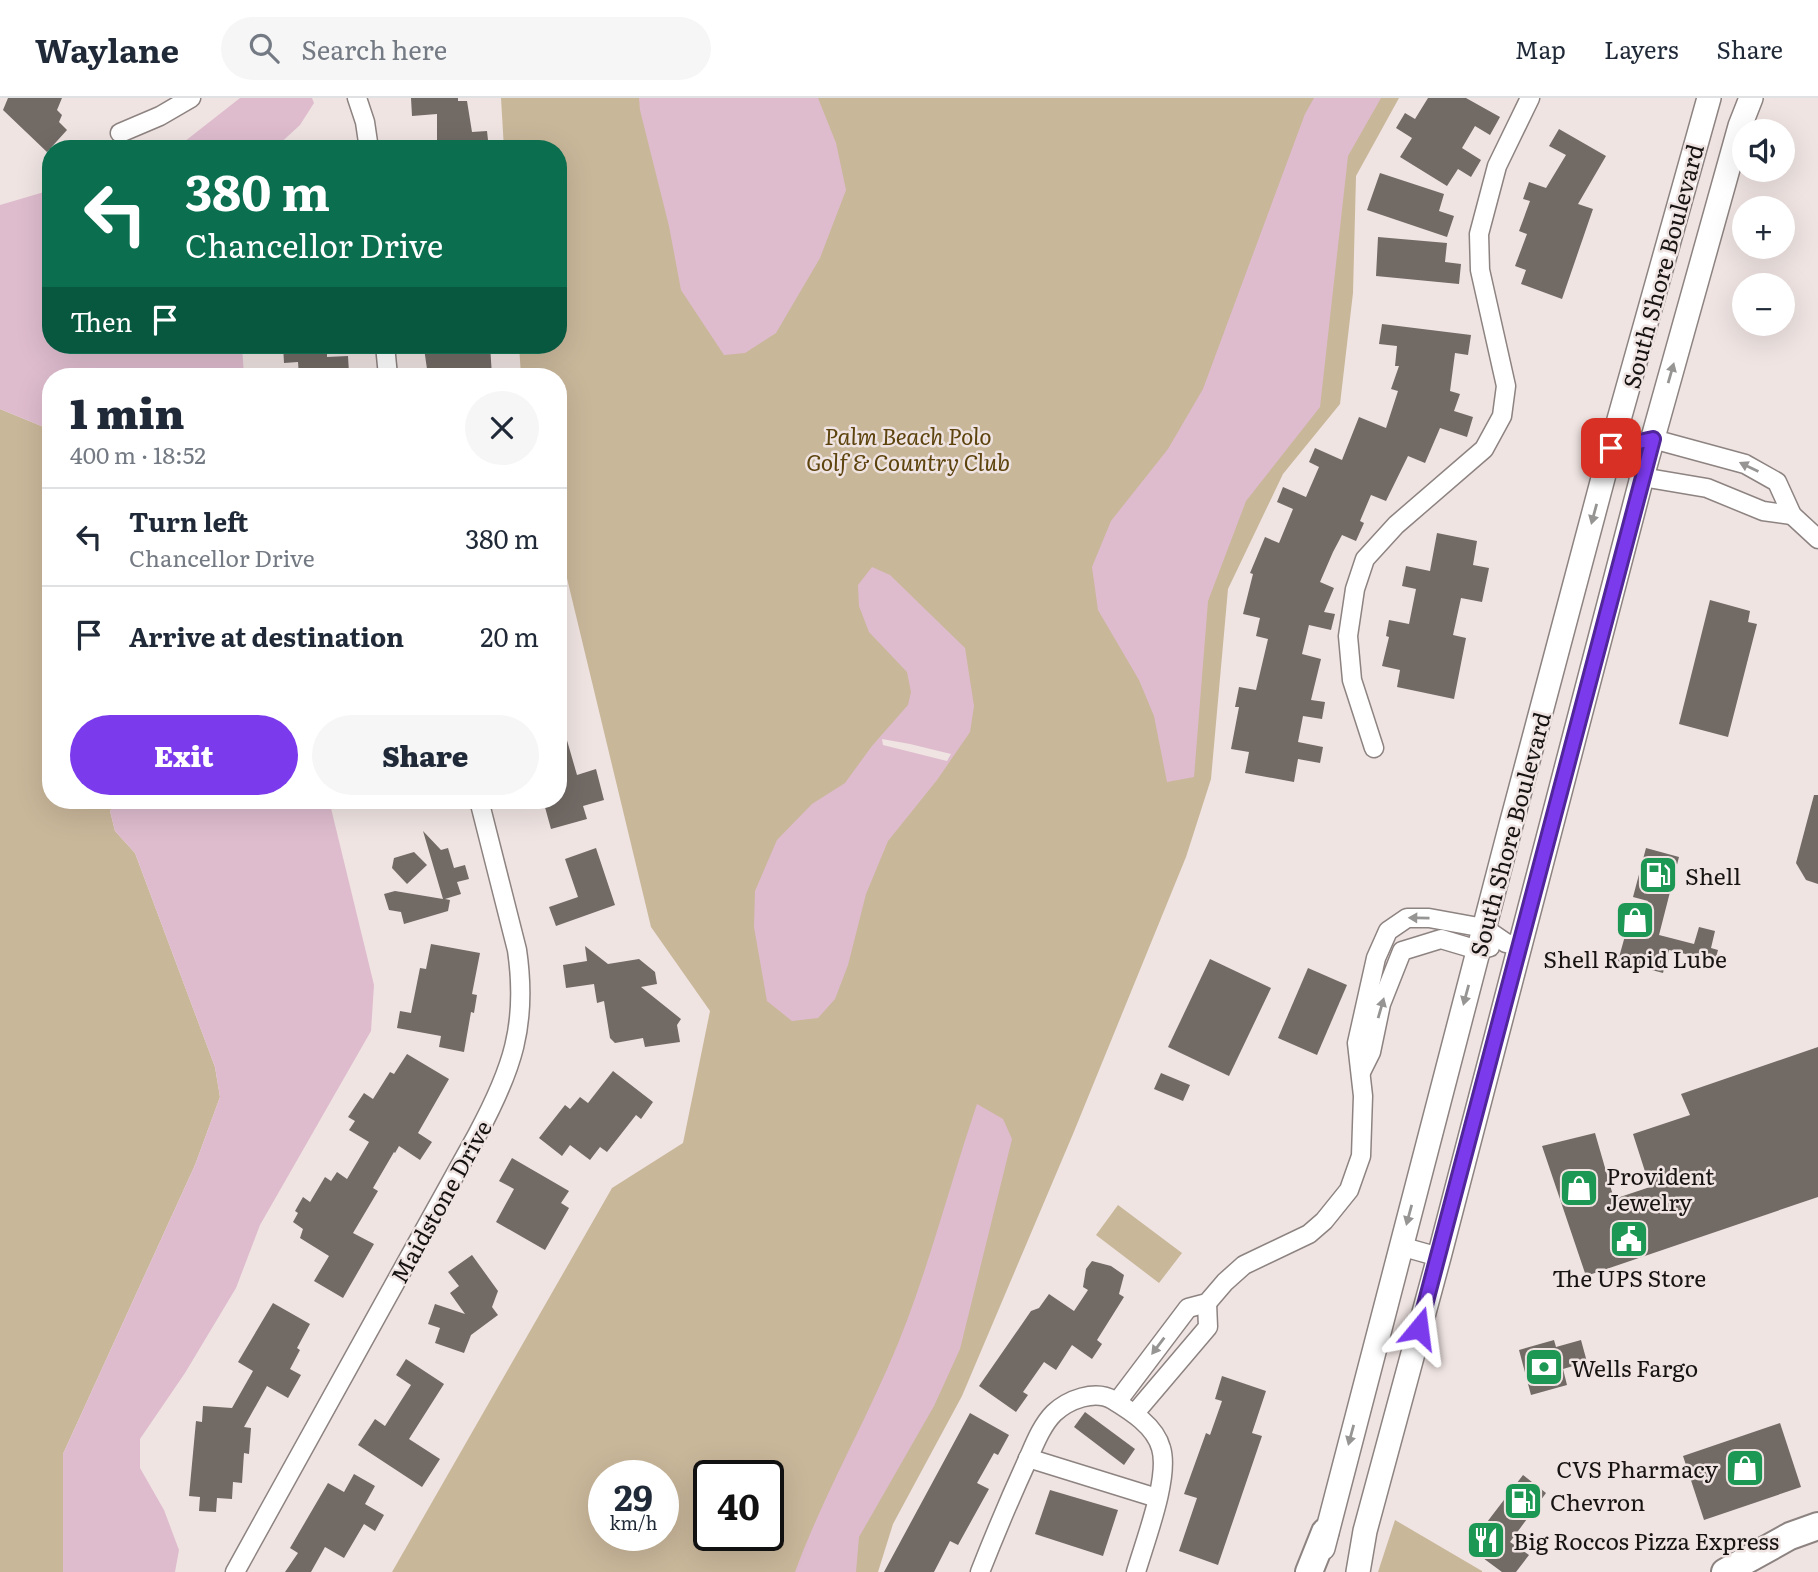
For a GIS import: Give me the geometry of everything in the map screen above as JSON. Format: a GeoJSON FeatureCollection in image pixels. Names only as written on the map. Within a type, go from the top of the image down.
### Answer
{"type":"FeatureCollection","features":[{"type":"Feature","properties":{"kind":"main road"},"geometry":{"type":"LineString","coordinates":[[1725,1572],[1790,1536],[1818,1526]]}},
{"type":"Feature","properties":{"kind":"main road"},"geometry":{"type":"LineString","coordinates":[[1309,1572],[1325,1532]]}},
{"type":"Feature","properties":{"kind":"street"},"geometry":{"type":"LineString","coordinates":[[120,132],[160,116],[191,98]]}},
{"type":"Feature","properties":{"kind":"street"},"geometry":{"type":"LineString","coordinates":[[357,98],[368,140]]}},
{"type":"Feature","properties":{"kind":"street"},"geometry":{"type":"LineString","coordinates":[[1374,748],[1352,680],[1348,636],[1355,589],[1365,559],[1396,525],[1484,449],[1502,416],[1506,386],[1480,270],[1479,234],[1497,166],[1530,98]]}},
{"type":"Feature","properties":{"kind":"street","name":"South Shore Boulevard"},"geometry":{"type":"LineString","coordinates":[[1319,1572],[1325,1532],[1481,939],[1611,448],[1709,98]]}},
{"type":"Feature","properties":{"kind":"street","name":"South Shore Boulevard"},"geometry":{"type":"LineString","coordinates":[[1358,1572],[1368,1520],[1439,1257],[1513,945],[1740,127],[1751,98]]}},
{"type":"Feature","properties":{"kind":"street"},"geometry":{"type":"LineString","coordinates":[[1611,448],[1653,439],[1745,464],[1777,482],[1792,515],[1818,539]]}},
{"type":"Feature","properties":{"kind":"street"},"geometry":{"type":"LineString","coordinates":[[1611,448],[1642,477],[1707,488],[1763,511],[1792,515]]}},
{"type":"Feature","properties":{"kind":"street","name":"Maidstone Drive"},"geometry":{"type":"LineString","coordinates":[[235,1572],[483,1125],[508,1074],[520,1016],[520,972],[517,950],[481,809]]}},
{"type":"Feature","properties":{"kind":"street"},"geometry":{"type":"LineString","coordinates":[[1117,1402],[1188,1308],[1207,1303],[1244,1265],[1309,1234],[1349,1190],[1361,1156],[1363,1096],[1357,1043],[1376,958],[1388,931],[1407,918],[1429,918],[1481,939]]}},
{"type":"Feature","properties":{"kind":"street"},"geometry":{"type":"LineString","coordinates":[[1360,1072],[1371,1052],[1381,1004],[1402,951],[1441,939],[1481,939],[1513,945]]}},
{"type":"Feature","properties":{"kind":"street"},"geometry":{"type":"LineString","coordinates":[[1400,1246],[1439,1257]]}},
{"type":"Feature","properties":{"kind":"street"},"geometry":{"type":"LineString","coordinates":[[1135,1413],[1208,1327],[1207,1303]]}},
{"type":"Feature","properties":{"kind":"street"},"geometry":{"type":"LineString","coordinates":[[980,1572],[1006,1504],[1047,1423],[1063,1405],[1077,1398],[1091,1396],[1108,1397],[1135,1413],[1152,1431],[1161,1446],[1162,1477],[1136,1572]]}},
{"type":"Feature","properties":{"kind":"street"},"geometry":{"type":"LineString","coordinates":[[1028,1458],[1157,1498]]}},
{"type":"Feature","properties":{"kind":"green space","name":"Palm Beach Polo Golf & Country Club"},"geometry":{"type":"Polygon","coordinates":[[[501,98],[1399,98],[1356,176],[1353,293],[1340,404],[1283,474],[1228,589],[1211,779],[1186,857],[962,1396],[893,1524],[878,1572],[392,1572],[612,1188],[683,1143],[710,1011],[651,927],[567,578],[567,368],[520,368],[520,354],[567,354],[567,140],[503,140],[501,98]]]}},
{"type":"Feature","properties":{"kind":"green space"},"geometry":{"type":"Polygon","coordinates":[[[0,409],[42,426],[42,809],[111,809],[115,831],[135,853],[215,1067],[220,1097],[195,1165],[63,1454],[63,1572],[0,1572],[0,409]]]}},
{"type":"Feature","properties":{"kind":"green space"},"geometry":{"type":"Polygon","coordinates":[[[1118,1205],[1182,1253],[1159,1283],[1096,1235],[1118,1205]]]}},
{"type":"Feature","properties":{"kind":"green space"},"geometry":{"type":"Polygon","coordinates":[[[1395,1520],[1482,1571],[1482,1572],[1378,1572],[1395,1520]]]}},
{"type":"Feature","properties":{"kind":"shaded area"},"geometry":{"type":"Polygon","coordinates":[[[240,98],[312,98],[314,103],[300,125],[284,140],[186,140],[240,98]]]}},
{"type":"Feature","properties":{"kind":"shaded area"},"geometry":{"type":"Polygon","coordinates":[[[639,98],[818,98],[836,143],[846,190],[820,258],[776,333],[745,353],[724,355],[681,290],[639,98]]]}},
{"type":"Feature","properties":{"kind":"shaded area"},"geometry":{"type":"Polygon","coordinates":[[[1314,98],[1381,98],[1348,156],[1320,407],[1246,501],[1208,601],[1194,777],[1167,782],[1154,716],[1139,680],[1098,610],[1092,567],[1111,521],[1168,449],[1203,389],[1305,114],[1314,98]]]}},
{"type":"Feature","properties":{"kind":"shaded area"},"geometry":{"type":"Polygon","coordinates":[[[42,193],[42,354],[243,354],[243,368],[42,368],[42,426],[0,409],[0,205],[42,193]]]}},
{"type":"Feature","properties":{"kind":"shaded area"},"geometry":{"type":"Polygon","coordinates":[[[872,567],[890,575],[965,648],[974,706],[970,732],[937,780],[888,841],[866,894],[848,965],[835,999],[818,1018],[792,1021],[767,1001],[754,927],[755,891],[777,840],[812,804],[845,783],[872,746],[908,705],[911,692],[907,672],[869,632],[859,606],[858,585],[872,567]]]}},
{"type":"Feature","properties":{"kind":"shaded area"},"geometry":{"type":"Polygon","coordinates":[[[331,809],[374,985],[371,1031],[260,1225],[236,1288],[185,1373],[140,1439],[140,1468],[164,1510],[179,1550],[175,1572],[63,1572],[63,1454],[195,1165],[220,1097],[215,1067],[135,853],[115,831],[110,811],[331,809]]]}},
{"type":"Feature","properties":{"kind":"shaded area"},"geometry":{"type":"Polygon","coordinates":[[[977,1104],[1003,1119],[1012,1139],[960,1349],[934,1406],[859,1537],[856,1572],[795,1572],[908,1318],[977,1104]]]}},
{"type":"Feature","properties":{"kind":"pier"},"geometry":{"type":"Polygon","coordinates":[[[882,739],[951,754],[947,761],[883,745],[882,739]]]}},
{"type":"Feature","properties":{"kind":"building"},"geometry":{"type":"Polygon","coordinates":[[[8,98],[62,98],[57,110],[62,115],[59,122],[67,130],[58,140],[42,140],[42,147],[3,110],[8,98]]]}},
{"type":"Feature","properties":{"kind":"building"},"geometry":{"type":"Polygon","coordinates":[[[411,98],[458,98],[458,101],[467,101],[472,132],[487,131],[488,140],[437,140],[437,114],[412,116],[411,98]]]}},
{"type":"Feature","properties":{"kind":"building"},"geometry":{"type":"Polygon","coordinates":[[[1428,98],[1466,98],[1500,117],[1490,135],[1475,126],[1462,148],[1481,160],[1471,177],[1458,169],[1447,186],[1400,157],[1412,138],[1396,128],[1405,113],[1415,119],[1428,98]]]}},
{"type":"Feature","properties":{"kind":"building"},"geometry":{"type":"Polygon","coordinates":[[[1559,129],[1606,156],[1578,204],[1593,209],[1562,299],[1521,284],[1526,270],[1515,266],[1527,234],[1519,231],[1530,201],[1523,199],[1529,182],[1546,188],[1566,155],[1549,146],[1559,129]]]}},
{"type":"Feature","properties":{"kind":"building"},"geometry":{"type":"Polygon","coordinates":[[[1380,173],[1444,194],[1439,211],[1454,216],[1447,237],[1367,210],[1380,173]]]}},
{"type":"Feature","properties":{"kind":"building"},"geometry":{"type":"Polygon","coordinates":[[[1378,237],[1447,243],[1445,262],[1461,264],[1459,284],[1376,276],[1378,237]]]}},
{"type":"Feature","properties":{"kind":"building"},"geometry":{"type":"Polygon","coordinates":[[[1382,324],[1471,335],[1468,355],[1455,353],[1450,391],[1460,394],[1454,411],[1473,417],[1467,437],[1440,428],[1425,463],[1408,456],[1386,501],[1371,495],[1360,521],[1364,523],[1356,541],[1342,535],[1333,552],[1320,582],[1334,588],[1324,612],[1335,614],[1331,630],[1309,625],[1302,654],[1321,659],[1311,700],[1325,702],[1322,719],[1303,716],[1298,742],[1323,747],[1320,763],[1298,759],[1294,782],[1245,773],[1249,752],[1231,749],[1239,707],[1235,707],[1239,687],[1256,690],[1268,639],[1256,636],[1260,618],[1243,614],[1253,574],[1250,573],[1265,537],[1279,543],[1293,509],[1277,502],[1283,487],[1306,497],[1319,467],[1309,462],[1315,448],[1342,460],[1359,417],[1386,428],[1398,391],[1391,389],[1399,366],[1395,366],[1397,346],[1379,344],[1382,324]]]}},
{"type":"Feature","properties":{"kind":"building"},"geometry":{"type":"Polygon","coordinates":[[[284,354],[327,354],[327,357],[348,356],[349,368],[298,368],[298,362],[284,363],[284,354]]]}},
{"type":"Feature","properties":{"kind":"building"},"geometry":{"type":"Polygon","coordinates":[[[425,354],[491,354],[491,368],[427,368],[425,354]]]}},
{"type":"Feature","properties":{"kind":"building"},"geometry":{"type":"Polygon","coordinates":[[[1437,533],[1477,541],[1473,565],[1489,568],[1482,602],[1461,598],[1453,635],[1466,638],[1454,699],[1397,687],[1400,670],[1382,666],[1389,637],[1386,636],[1389,620],[1409,624],[1416,589],[1402,586],[1406,566],[1430,571],[1437,533]]]}},
{"type":"Feature","properties":{"kind":"building"},"geometry":{"type":"Polygon","coordinates":[[[1710,600],[1750,611],[1748,622],[1757,624],[1728,737],[1679,724],[1710,600]]]}},
{"type":"Feature","properties":{"kind":"building"},"geometry":{"type":"Polygon","coordinates":[[[567,740],[577,775],[596,769],[604,800],[583,806],[587,819],[551,829],[545,809],[567,809],[567,740]]]}},
{"type":"Feature","properties":{"kind":"building"},"geometry":{"type":"Polygon","coordinates":[[[1814,795],[1818,795],[1818,884],[1806,880],[1796,863],[1814,795]]]}},
{"type":"Feature","properties":{"kind":"building"},"geometry":{"type":"Polygon","coordinates":[[[423,831],[441,850],[448,848],[454,868],[465,865],[469,879],[457,882],[461,894],[445,899],[450,900],[448,911],[404,924],[401,912],[389,910],[384,894],[395,891],[443,899],[423,831]]]}},
{"type":"Feature","properties":{"kind":"building"},"geometry":{"type":"Polygon","coordinates":[[[596,848],[615,905],[556,926],[549,907],[578,897],[565,859],[596,848]]]}},
{"type":"Feature","properties":{"kind":"building"},"geometry":{"type":"Polygon","coordinates":[[[1646,848],[1679,857],[1659,935],[1694,944],[1699,927],[1715,931],[1711,948],[1718,950],[1715,961],[1669,950],[1663,973],[1618,961],[1628,925],[1640,929],[1648,901],[1633,897],[1646,848]]]}},
{"type":"Feature","properties":{"kind":"building"},"geometry":{"type":"Polygon","coordinates":[[[414,852],[427,865],[407,884],[392,868],[394,858],[414,852]]]}},
{"type":"Feature","properties":{"kind":"building"},"geometry":{"type":"Polygon","coordinates":[[[431,944],[480,953],[472,994],[477,995],[464,1052],[439,1047],[441,1036],[397,1028],[400,1011],[411,1013],[420,968],[426,969],[431,944]]]}},
{"type":"Feature","properties":{"kind":"building"},"geometry":{"type":"Polygon","coordinates":[[[585,946],[608,964],[639,959],[655,972],[657,984],[641,987],[681,1019],[677,1025],[680,1042],[645,1047],[643,1038],[615,1043],[610,1038],[604,1001],[597,1003],[594,984],[566,988],[563,965],[587,961],[585,946]]]}},
{"type":"Feature","properties":{"kind":"building"},"geometry":{"type":"Polygon","coordinates":[[[1210,959],[1271,988],[1229,1076],[1168,1047],[1210,959]]]}},
{"type":"Feature","properties":{"kind":"building"},"geometry":{"type":"Polygon","coordinates":[[[1308,968],[1347,985],[1317,1055],[1278,1038],[1308,968]]]}},
{"type":"Feature","properties":{"kind":"building"},"geometry":{"type":"Polygon","coordinates":[[[1818,1047],[1818,1197],[1586,1276],[1542,1146],[1595,1133],[1614,1199],[1650,1187],[1633,1134],[1690,1115],[1681,1094],[1818,1047]]]}},
{"type":"Feature","properties":{"kind":"building"},"geometry":{"type":"Polygon","coordinates":[[[407,1054],[449,1079],[418,1133],[432,1142],[420,1160],[399,1146],[373,1188],[378,1191],[353,1233],[374,1244],[343,1298],[314,1281],[329,1256],[300,1238],[303,1229],[293,1222],[298,1213],[295,1211],[303,1197],[310,1202],[325,1177],[331,1181],[337,1172],[347,1179],[369,1142],[349,1130],[355,1121],[348,1117],[364,1093],[373,1099],[390,1072],[394,1074],[407,1054]]]}},
{"type":"Feature","properties":{"kind":"building"},"geometry":{"type":"Polygon","coordinates":[[[613,1071],[653,1102],[641,1119],[636,1115],[607,1152],[600,1147],[590,1160],[570,1145],[562,1156],[539,1138],[565,1105],[570,1109],[580,1097],[588,1103],[613,1071]]]}},
{"type":"Feature","properties":{"kind":"building"},"geometry":{"type":"Polygon","coordinates":[[[1161,1073],[1190,1085],[1183,1101],[1154,1089],[1161,1073]]]}},
{"type":"Feature","properties":{"kind":"building"},"geometry":{"type":"Polygon","coordinates":[[[512,1158],[569,1191],[561,1203],[569,1208],[545,1250],[496,1222],[514,1189],[499,1181],[512,1158]]]}},
{"type":"Feature","properties":{"kind":"building"},"geometry":{"type":"Polygon","coordinates":[[[472,1255],[498,1291],[492,1307],[498,1315],[471,1335],[464,1353],[435,1343],[440,1328],[428,1324],[435,1304],[465,1314],[450,1293],[459,1286],[448,1272],[472,1255]]]}},
{"type":"Feature","properties":{"kind":"building"},"geometry":{"type":"Polygon","coordinates":[[[1092,1261],[1111,1266],[1124,1275],[1119,1294],[1124,1297],[1097,1340],[1102,1344],[1092,1359],[1072,1345],[1056,1370],[1044,1362],[1023,1392],[1028,1395],[1016,1412],[979,1386],[1031,1311],[1039,1308],[1049,1294],[1074,1311],[1088,1290],[1083,1287],[1086,1269],[1092,1261]]]}},
{"type":"Feature","properties":{"kind":"building"},"geometry":{"type":"Polygon","coordinates":[[[273,1303],[310,1324],[297,1348],[300,1350],[290,1369],[301,1375],[288,1398],[267,1386],[244,1427],[251,1428],[249,1454],[244,1453],[242,1483],[233,1482],[232,1499],[217,1498],[216,1512],[199,1511],[200,1497],[189,1496],[196,1421],[202,1422],[203,1406],[232,1408],[253,1371],[238,1362],[273,1303]]]}},
{"type":"Feature","properties":{"kind":"building"},"geometry":{"type":"Polygon","coordinates":[[[1554,1340],[1556,1347],[1581,1340],[1587,1362],[1563,1369],[1567,1385],[1531,1395],[1519,1350],[1554,1340]]]}},
{"type":"Feature","properties":{"kind":"building"},"geometry":{"type":"Polygon","coordinates":[[[406,1359],[444,1384],[409,1439],[440,1459],[422,1487],[358,1445],[375,1419],[385,1426],[411,1385],[396,1375],[406,1359]]]}},
{"type":"Feature","properties":{"kind":"building"},"geometry":{"type":"Polygon","coordinates":[[[1222,1376],[1266,1391],[1252,1433],[1262,1436],[1218,1565],[1179,1551],[1197,1498],[1184,1494],[1206,1433],[1210,1435],[1222,1401],[1215,1399],[1222,1376]]]}},
{"type":"Feature","properties":{"kind":"building"},"geometry":{"type":"Polygon","coordinates":[[[1085,1412],[1135,1449],[1124,1465],[1074,1427],[1085,1412]]]}},
{"type":"Feature","properties":{"kind":"building"},"geometry":{"type":"Polygon","coordinates":[[[970,1413],[1009,1435],[998,1455],[994,1453],[977,1483],[989,1489],[958,1545],[950,1541],[934,1572],[884,1572],[970,1413]]]}},
{"type":"Feature","properties":{"kind":"building"},"geometry":{"type":"Polygon","coordinates":[[[1780,1423],[1801,1487],[1704,1520],[1683,1456],[1780,1423]]]}},
{"type":"Feature","properties":{"kind":"building"},"geometry":{"type":"Polygon","coordinates":[[[354,1474],[375,1486],[365,1504],[384,1515],[375,1531],[364,1524],[344,1558],[325,1547],[311,1572],[285,1572],[298,1553],[290,1548],[328,1483],[344,1492],[354,1474]]]}},
{"type":"Feature","properties":{"kind":"building"},"geometry":{"type":"Polygon","coordinates":[[[1523,1475],[1546,1493],[1510,1542],[1529,1555],[1516,1572],[1502,1572],[1468,1547],[1523,1475]]]}},
{"type":"Feature","properties":{"kind":"building"},"geometry":{"type":"Polygon","coordinates":[[[1050,1490],[1118,1510],[1103,1556],[1035,1534],[1050,1490]]]}},
{"type":"Feature","properties":{"kind":"place","name":"Shell"},"geometry":{"type":"Point","coordinates":[1658,875]}},
{"type":"Feature","properties":{"kind":"place","name":"Shell Rapid Lube"},"geometry":{"type":"Point","coordinates":[1635,920]}},
{"type":"Feature","properties":{"kind":"place","name":"Provident Jewelry"},"geometry":{"type":"Point","coordinates":[1579,1188]}},
{"type":"Feature","properties":{"kind":"place","name":"The UPS Store"},"geometry":{"type":"Point","coordinates":[1629,1239]}},
{"type":"Feature","properties":{"kind":"place","name":"Wells Fargo"},"geometry":{"type":"Point","coordinates":[1544,1367]}},
{"type":"Feature","properties":{"kind":"place","name":"CVS Pharmacy"},"geometry":{"type":"Point","coordinates":[1745,1468]}},
{"type":"Feature","properties":{"kind":"place","name":"Chevron"},"geometry":{"type":"Point","coordinates":[1523,1501]}},
{"type":"Feature","properties":{"kind":"place","name":"Big Roccos Pizza Express"},"geometry":{"type":"Point","coordinates":[1486,1540]}},
{"type":"Feature","properties":{"kind":"route"},"geometry":{"type":"LineString","coordinates":[[1419,1328],[1653,439],[1611,448]]}}]}
